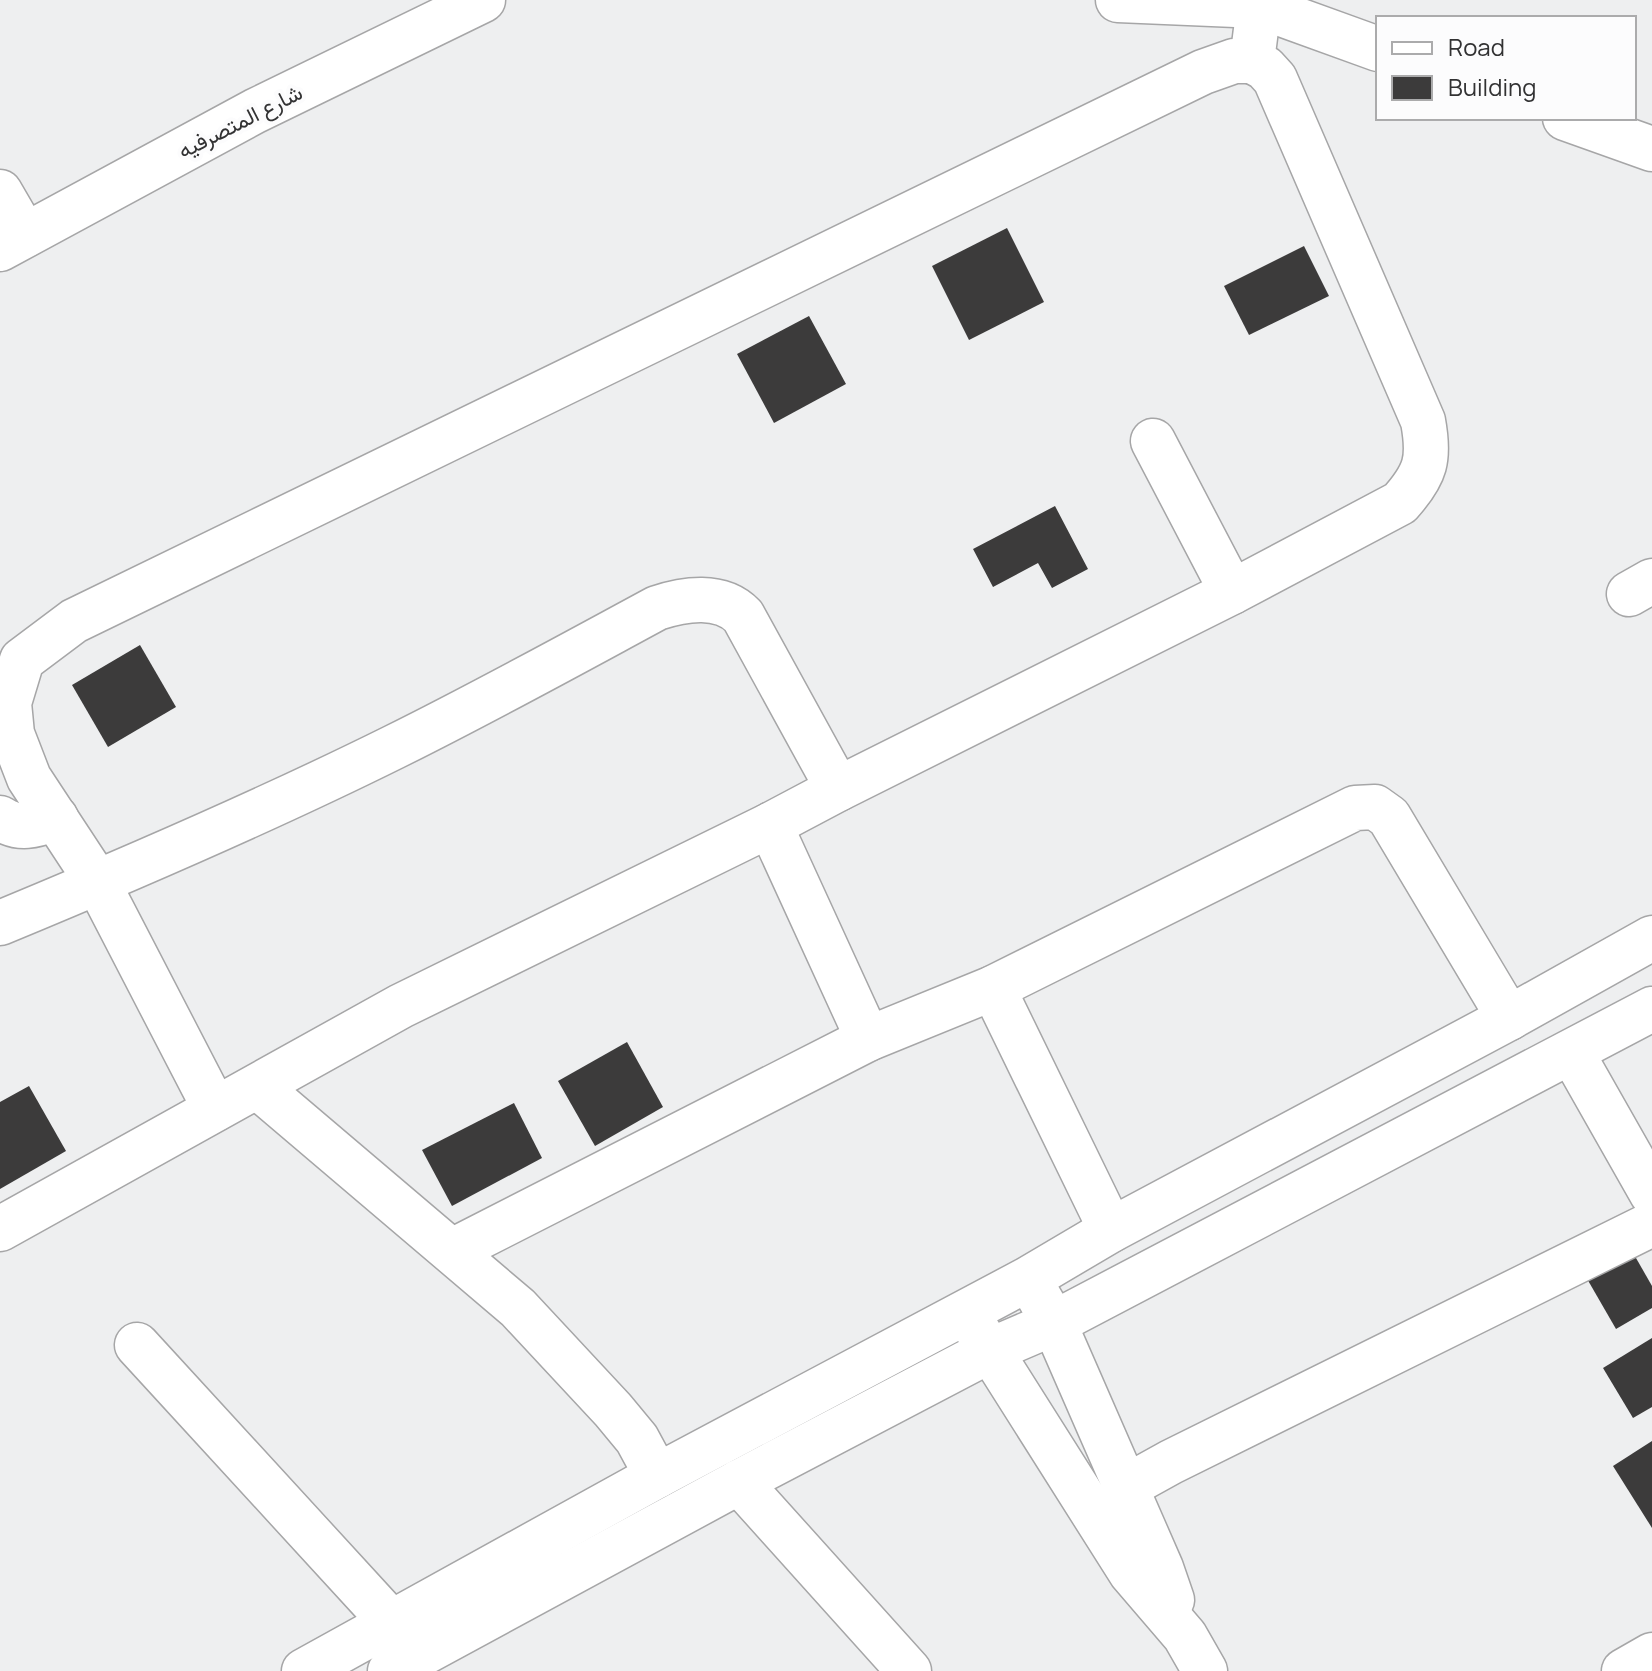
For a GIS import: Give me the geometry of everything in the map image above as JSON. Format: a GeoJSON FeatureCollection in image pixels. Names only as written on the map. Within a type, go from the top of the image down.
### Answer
{"type":"FeatureCollection","features":[{"type":"Feature","properties":{"kind":"street"},"geometry":{"type":"LineString","coordinates":[[1118,0],[1259,2],[1376,48]]}},
{"type":"Feature","properties":{"kind":"street","name":"شارع المتصرفيه"},"geometry":{"type":"LineString","coordinates":[[12,242],[255,111],[475,2]]}},
{"type":"Feature","properties":{"kind":"street"},"geometry":{"type":"LineString","coordinates":[[1252,61],[1259,2]]}},
{"type":"Feature","properties":{"kind":"street"},"geometry":{"type":"LineString","coordinates":[[0,1229],[401,1006],[770,825],[1232,592],[1400,503],[1416,485],[1424,469],[1428,447],[1423,421],[1275,79],[1265,68],[1252,61],[1234,61],[1203,72],[74,621],[22,660],[9,703],[12,734],[29,778],[98,883],[215,1109]]}},
{"type":"Feature","properties":{"kind":"street"},"geometry":{"type":"LineString","coordinates":[[1571,120],[1652,149]]}},
{"type":"Feature","properties":{"kind":"street"},"geometry":{"type":"LineString","coordinates":[[0,192],[12,242]]}},
{"type":"Feature","properties":{"kind":"street"},"geometry":{"type":"LineString","coordinates":[[1153,441],[1232,592]]}},
{"type":"Feature","properties":{"kind":"street"},"geometry":{"type":"LineString","coordinates":[[0,923],[98,883],[393,747],[657,608],[676,602],[711,600],[726,604],[743,616],[838,789]]}},
{"type":"Feature","properties":{"kind":"street"},"geometry":{"type":"LineString","coordinates":[[452,1251],[868,1039],[993,988],[1355,808],[1375,807],[1389,817],[1509,1018]]}},
{"type":"Feature","properties":{"kind":"street"},"geometry":{"type":"LineString","coordinates":[[0,818],[9,824],[27,827],[56,818]]}},
{"type":"Feature","properties":{"kind":"street"},"geometry":{"type":"LineString","coordinates":[[770,825],[868,1039]]}},
{"type":"Feature","properties":{"kind":"street"},"geometry":{"type":"LineString","coordinates":[[304,1671],[657,1476],[1028,1279],[1111,1230],[1509,1018],[1652,938]]}},
{"type":"Feature","properties":{"kind":"street"},"geometry":{"type":"LineString","coordinates":[[993,988],[1111,1230]]}},
{"type":"Feature","properties":{"kind":"street"},"geometry":{"type":"LineString","coordinates":[[390,1671],[739,1482],[991,1350],[1054,1323],[1652,1009]]}},
{"type":"Feature","properties":{"kind":"street"},"geometry":{"type":"LineString","coordinates":[[1572,1053],[1652,1194]]}},
{"type":"Feature","properties":{"kind":"street"},"geometry":{"type":"LineString","coordinates":[[258,1087],[518,1308],[598,1392],[637,1439],[657,1476]]}},
{"type":"Feature","properties":{"kind":"street"},"geometry":{"type":"LineString","coordinates":[[1124,1488],[1652,1224]]}},
{"type":"Feature","properties":{"kind":"street"},"geometry":{"type":"LineString","coordinates":[[1028,1279],[1054,1323],[1195,1653]]}},
{"type":"Feature","properties":{"kind":"street"},"geometry":{"type":"LineString","coordinates":[[965,1312],[1131,1573],[1195,1653]]}},
{"type":"Feature","properties":{"kind":"street"},"geometry":{"type":"LineString","coordinates":[[137,1345],[392,1623]]}},
{"type":"Feature","properties":{"kind":"street"},"geometry":{"type":"LineString","coordinates":[[739,1482],[909,1671]]}},
{"type":"Feature","properties":{"kind":"street"},"geometry":{"type":"LineString","coordinates":[[1624,1671],[1652,1655]]}},
{"type":"Feature","properties":{"kind":"building"},"geometry":{"type":"Polygon","coordinates":[[[1007,228],[1044,302],[969,340],[932,266],[1007,228]]]}},
{"type":"Feature","properties":{"kind":"building"},"geometry":{"type":"Polygon","coordinates":[[[1304,246],[1329,296],[1249,335],[1224,286],[1304,246]]]}},
{"type":"Feature","properties":{"kind":"building"},"geometry":{"type":"Polygon","coordinates":[[[809,316],[846,384],[774,423],[737,354],[809,316]]]}},
{"type":"Feature","properties":{"kind":"building"},"geometry":{"type":"Polygon","coordinates":[[[1055,506],[1088,569],[1052,588],[1038,563],[993,587],[973,549],[1055,506]]]}},
{"type":"Feature","properties":{"kind":"building"},"geometry":{"type":"Polygon","coordinates":[[[140,645],[176,707],[108,747],[72,685],[140,645]]]}},
{"type":"Feature","properties":{"kind":"building"},"geometry":{"type":"Polygon","coordinates":[[[627,1042],[663,1107],[595,1146],[558,1081],[627,1042]]]}},
{"type":"Feature","properties":{"kind":"building"},"geometry":{"type":"Polygon","coordinates":[[[29,1086],[66,1151],[0,1189],[0,1102],[29,1086]]]}},
{"type":"Feature","properties":{"kind":"building"},"geometry":{"type":"Polygon","coordinates":[[[514,1103],[542,1158],[452,1206],[422,1150],[514,1103]]]}},
{"type":"Feature","properties":{"kind":"building"},"geometry":{"type":"Polygon","coordinates":[[[1632,1251],[1652,1286],[1652,1308],[1616,1329],[1586,1277],[1632,1251]]]}},
{"type":"Feature","properties":{"kind":"building"},"geometry":{"type":"Polygon","coordinates":[[[1652,1338],[1652,1407],[1633,1418],[1603,1368],[1652,1338]]]}},
{"type":"Feature","properties":{"kind":"building"},"geometry":{"type":"Polygon","coordinates":[[[1652,1441],[1652,1528],[1613,1466],[1652,1441]]]}}]}
